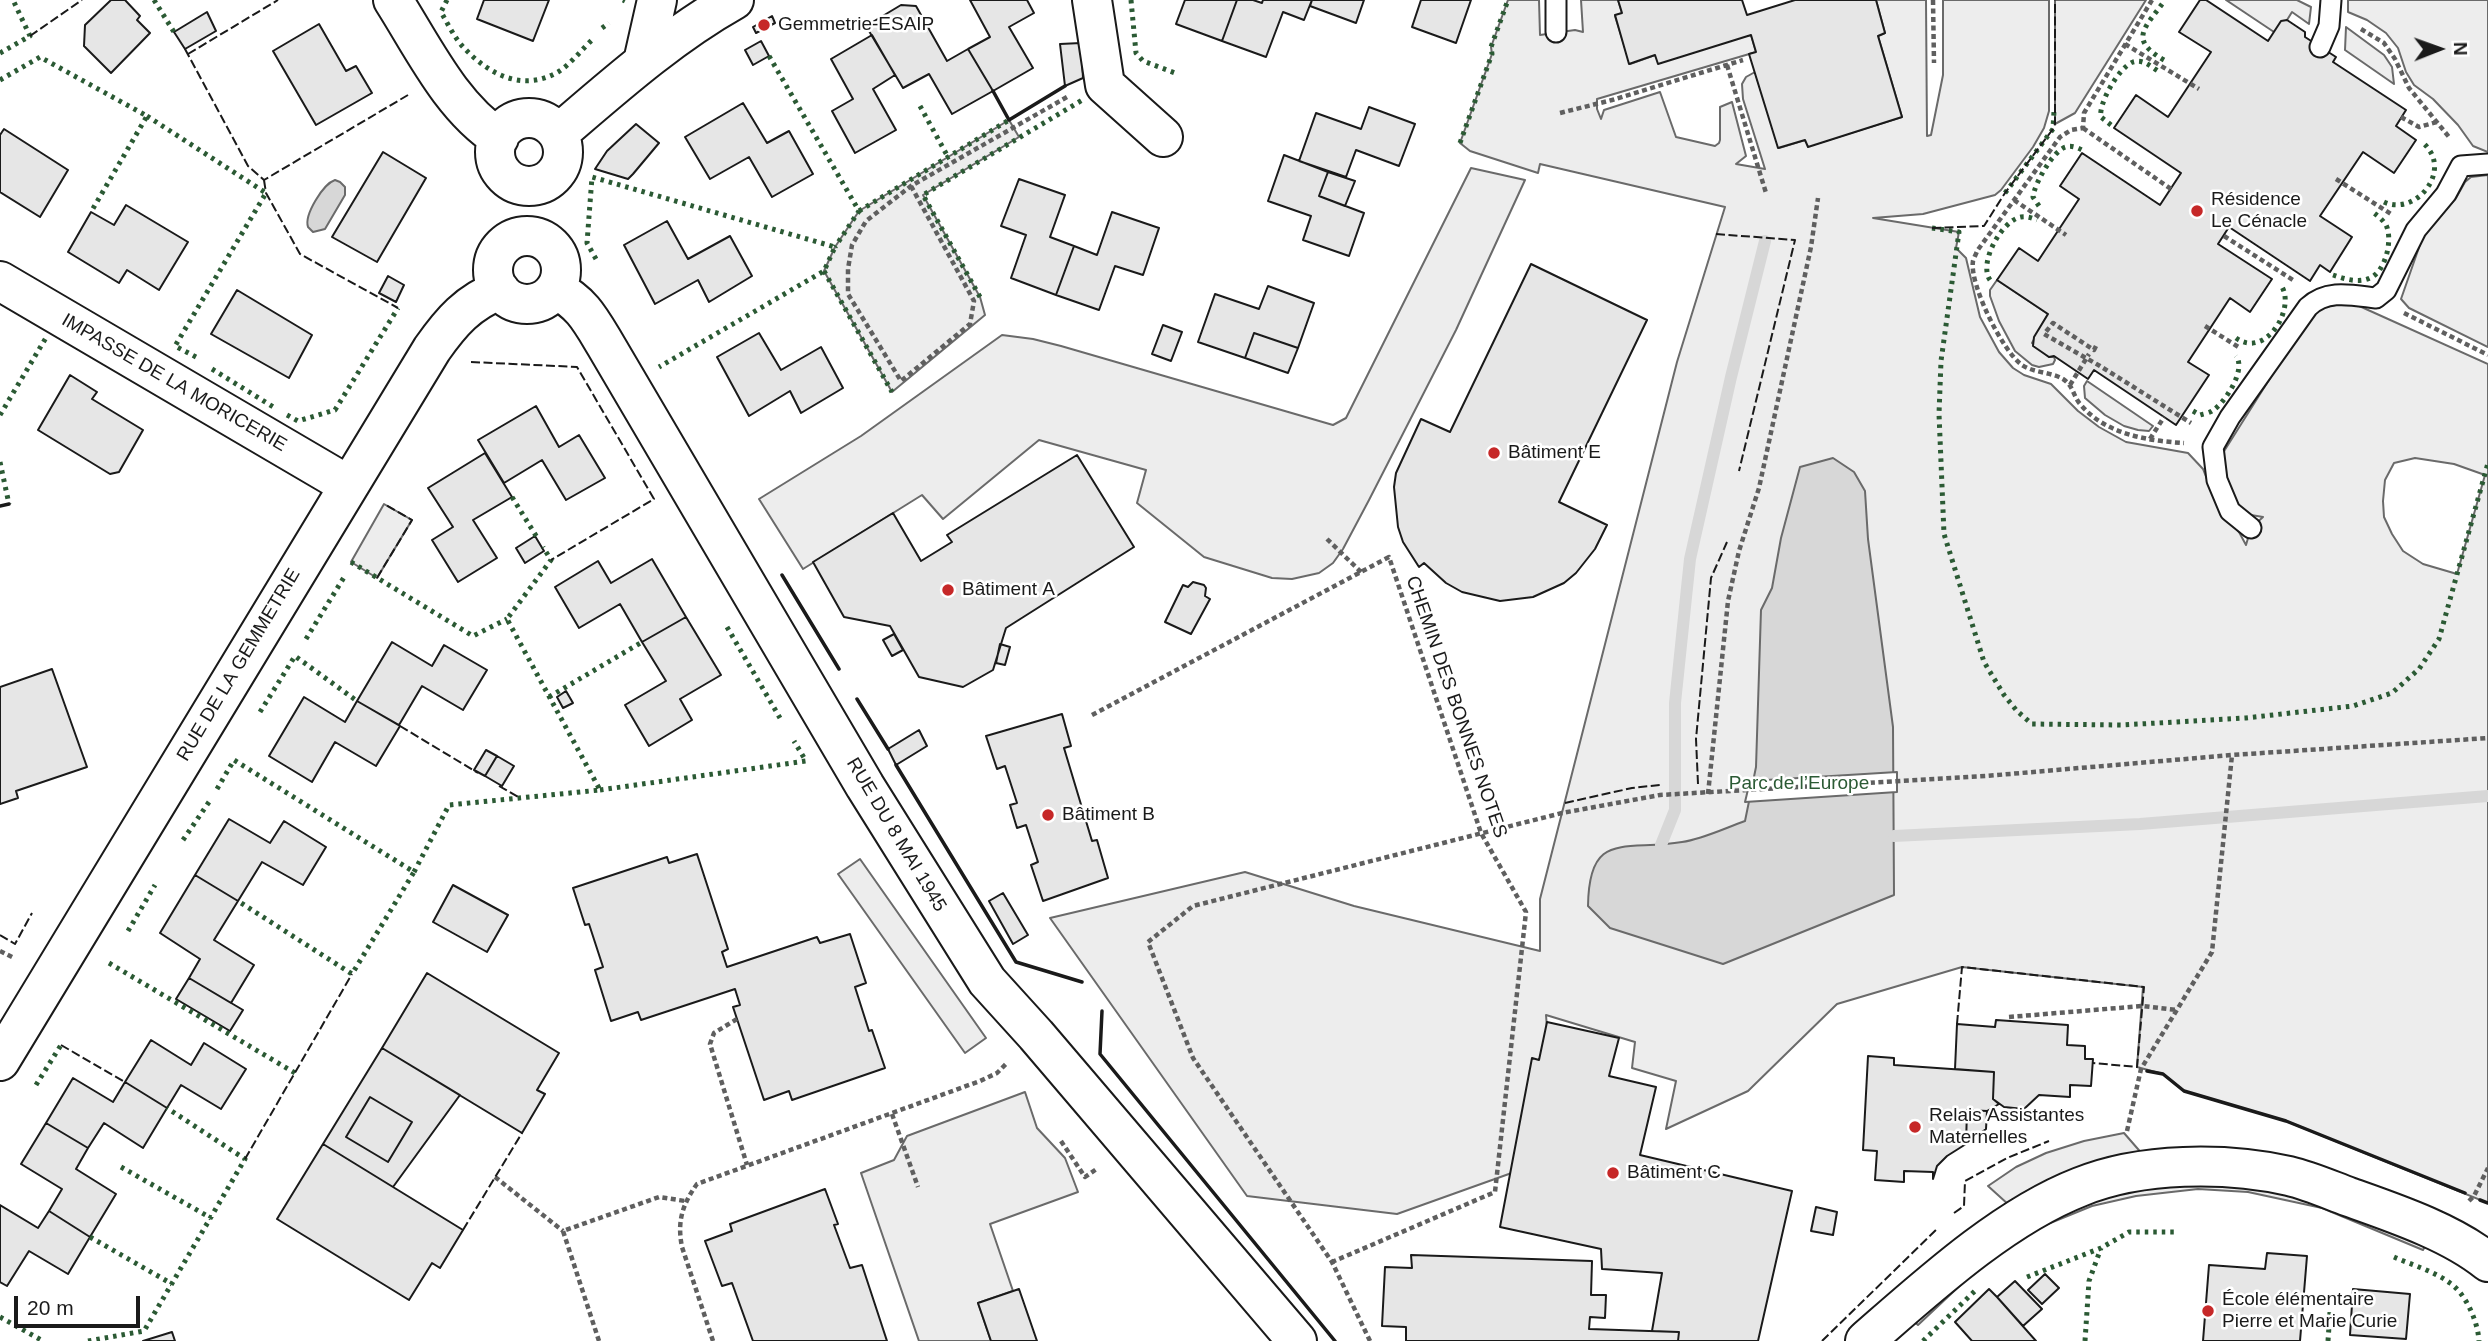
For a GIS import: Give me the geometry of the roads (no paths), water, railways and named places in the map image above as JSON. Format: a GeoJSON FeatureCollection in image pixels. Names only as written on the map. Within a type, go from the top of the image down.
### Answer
{"type":"FeatureCollection","features":[{"type":"Feature","properties":{"kind":"street"},"geometry":{"type":"LineString","coordinates":[[393,0],[442,77],[501,156],[512,181],[523,185],[544,182],[553,176]]}},
{"type":"Feature","properties":{"kind":"street"},"geometry":{"type":"LineString","coordinates":[[643,62],[657,0]]}},
{"type":"Feature","properties":{"kind":"street"},"geometry":{"type":"LineString","coordinates":[[558,134],[643,62],[708,15],[734,0]]}},
{"type":"Feature","properties":{"kind":"street"},"geometry":{"type":"LineString","coordinates":[[1092,0],[1105,85],[1163,137]]}},
{"type":"Feature","properties":{"kind":"street"},"geometry":{"type":"LineString","coordinates":[[501,248],[501,156],[509,125],[530,118],[550,125],[563,145],[563,156],[553,176],[552,247]]}},
{"type":"Feature","properties":{"kind":"street"},"geometry":{"type":"LineString","coordinates":[[532,236],[543,239],[552,247],[559,257],[561,268],[560,279],[548,297],[528,304],[508,298],[500,290],[494,270],[495,258],[510,240],[532,236]]}},
{"type":"Feature","properties":{"kind":"street","name":"IMPASSE DE LA MORICERIE"},"geometry":{"type":"LineString","coordinates":[[0,281],[348,485]]}},
{"type":"Feature","properties":{"kind":"street","name":"RUE DU 8 MAI 1945"},"geometry":{"type":"LineString","coordinates":[[555,289],[573,298],[605,344],[865,786],[987,981],[1297,1341]]}},
{"type":"Feature","properties":{"kind":"street","name":"RUE DE LA GEMMETRIE"},"geometry":{"type":"LineString","coordinates":[[0,1061],[399,400],[450,323],[482,297],[500,290]]}},
{"type":"Feature","properties":{"kind":"street"},"geometry":{"type":"LineString","coordinates":[[1866,1341],[2012,1222],[2080,1187],[2127,1172],[2169,1168],[2226,1168],[2290,1176],[2447,1237],[2488,1262]]}},
{"type":"Feature","properties":{"kind":"lane"},"geometry":{"type":"LineString","coordinates":[[1556,0],[1556,32]]}},
{"type":"Feature","properties":{"kind":"lane"},"geometry":{"type":"LineString","coordinates":[[2320,47],[2329,26],[2331,5]]}},
{"type":"Feature","properties":{"kind":"lane"},"geometry":{"type":"LineString","coordinates":[[2251,528],[2231,511],[2217,480],[2213,447],[2230,417],[2308,307],[2320,298],[2335,294],[2376,298],[2386,289],[2416,230],[2446,194],[2461,166],[2488,164]]}},
{"type":"Feature","properties":{"kind":"waterway"},"geometry":{"type":"LineString","coordinates":[[1661,845],[1675,810],[1675,703],[1690,559],[1765,241]]}},
{"type":"Feature","properties":{"kind":"waterway"},"geometry":{"type":"LineString","coordinates":[[1894,836],[2140,824],[2488,796]]}},
{"type":"Feature","properties":{"kind":"place","name":"Gemmetrie-ESAIP"},"geometry":{"type":"Point","coordinates":[764,25]}},
{"type":"Feature","properties":{"kind":"place","name":"Résidence Le Cénacle"},"geometry":{"type":"Point","coordinates":[2197,211]}},
{"type":"Feature","properties":{"kind":"place","name":"Bâtiment E"},"geometry":{"type":"Point","coordinates":[1494,453]}},
{"type":"Feature","properties":{"kind":"place","name":"Bâtiment A"},"geometry":{"type":"Point","coordinates":[948,590]}},
{"type":"Feature","properties":{"kind":"place","name":"Bâtiment B"},"geometry":{"type":"Point","coordinates":[1048,815]}},
{"type":"Feature","properties":{"kind":"place","name":"Relais Assistantes Maternelles"},"geometry":{"type":"Point","coordinates":[1915,1127]}},
{"type":"Feature","properties":{"kind":"place","name":"Bâtiment C"},"geometry":{"type":"Point","coordinates":[1613,1173]}},
{"type":"Feature","properties":{"kind":"place","name":"École élémentaire Pierre et Marie Curie"},"geometry":{"type":"Point","coordinates":[2208,1311]}},
{"type":"Feature","properties":{"kind":"park label","name":"Parc de l’Europe"},"geometry":{"type":"Point","coordinates":[1799,784]}}]}
